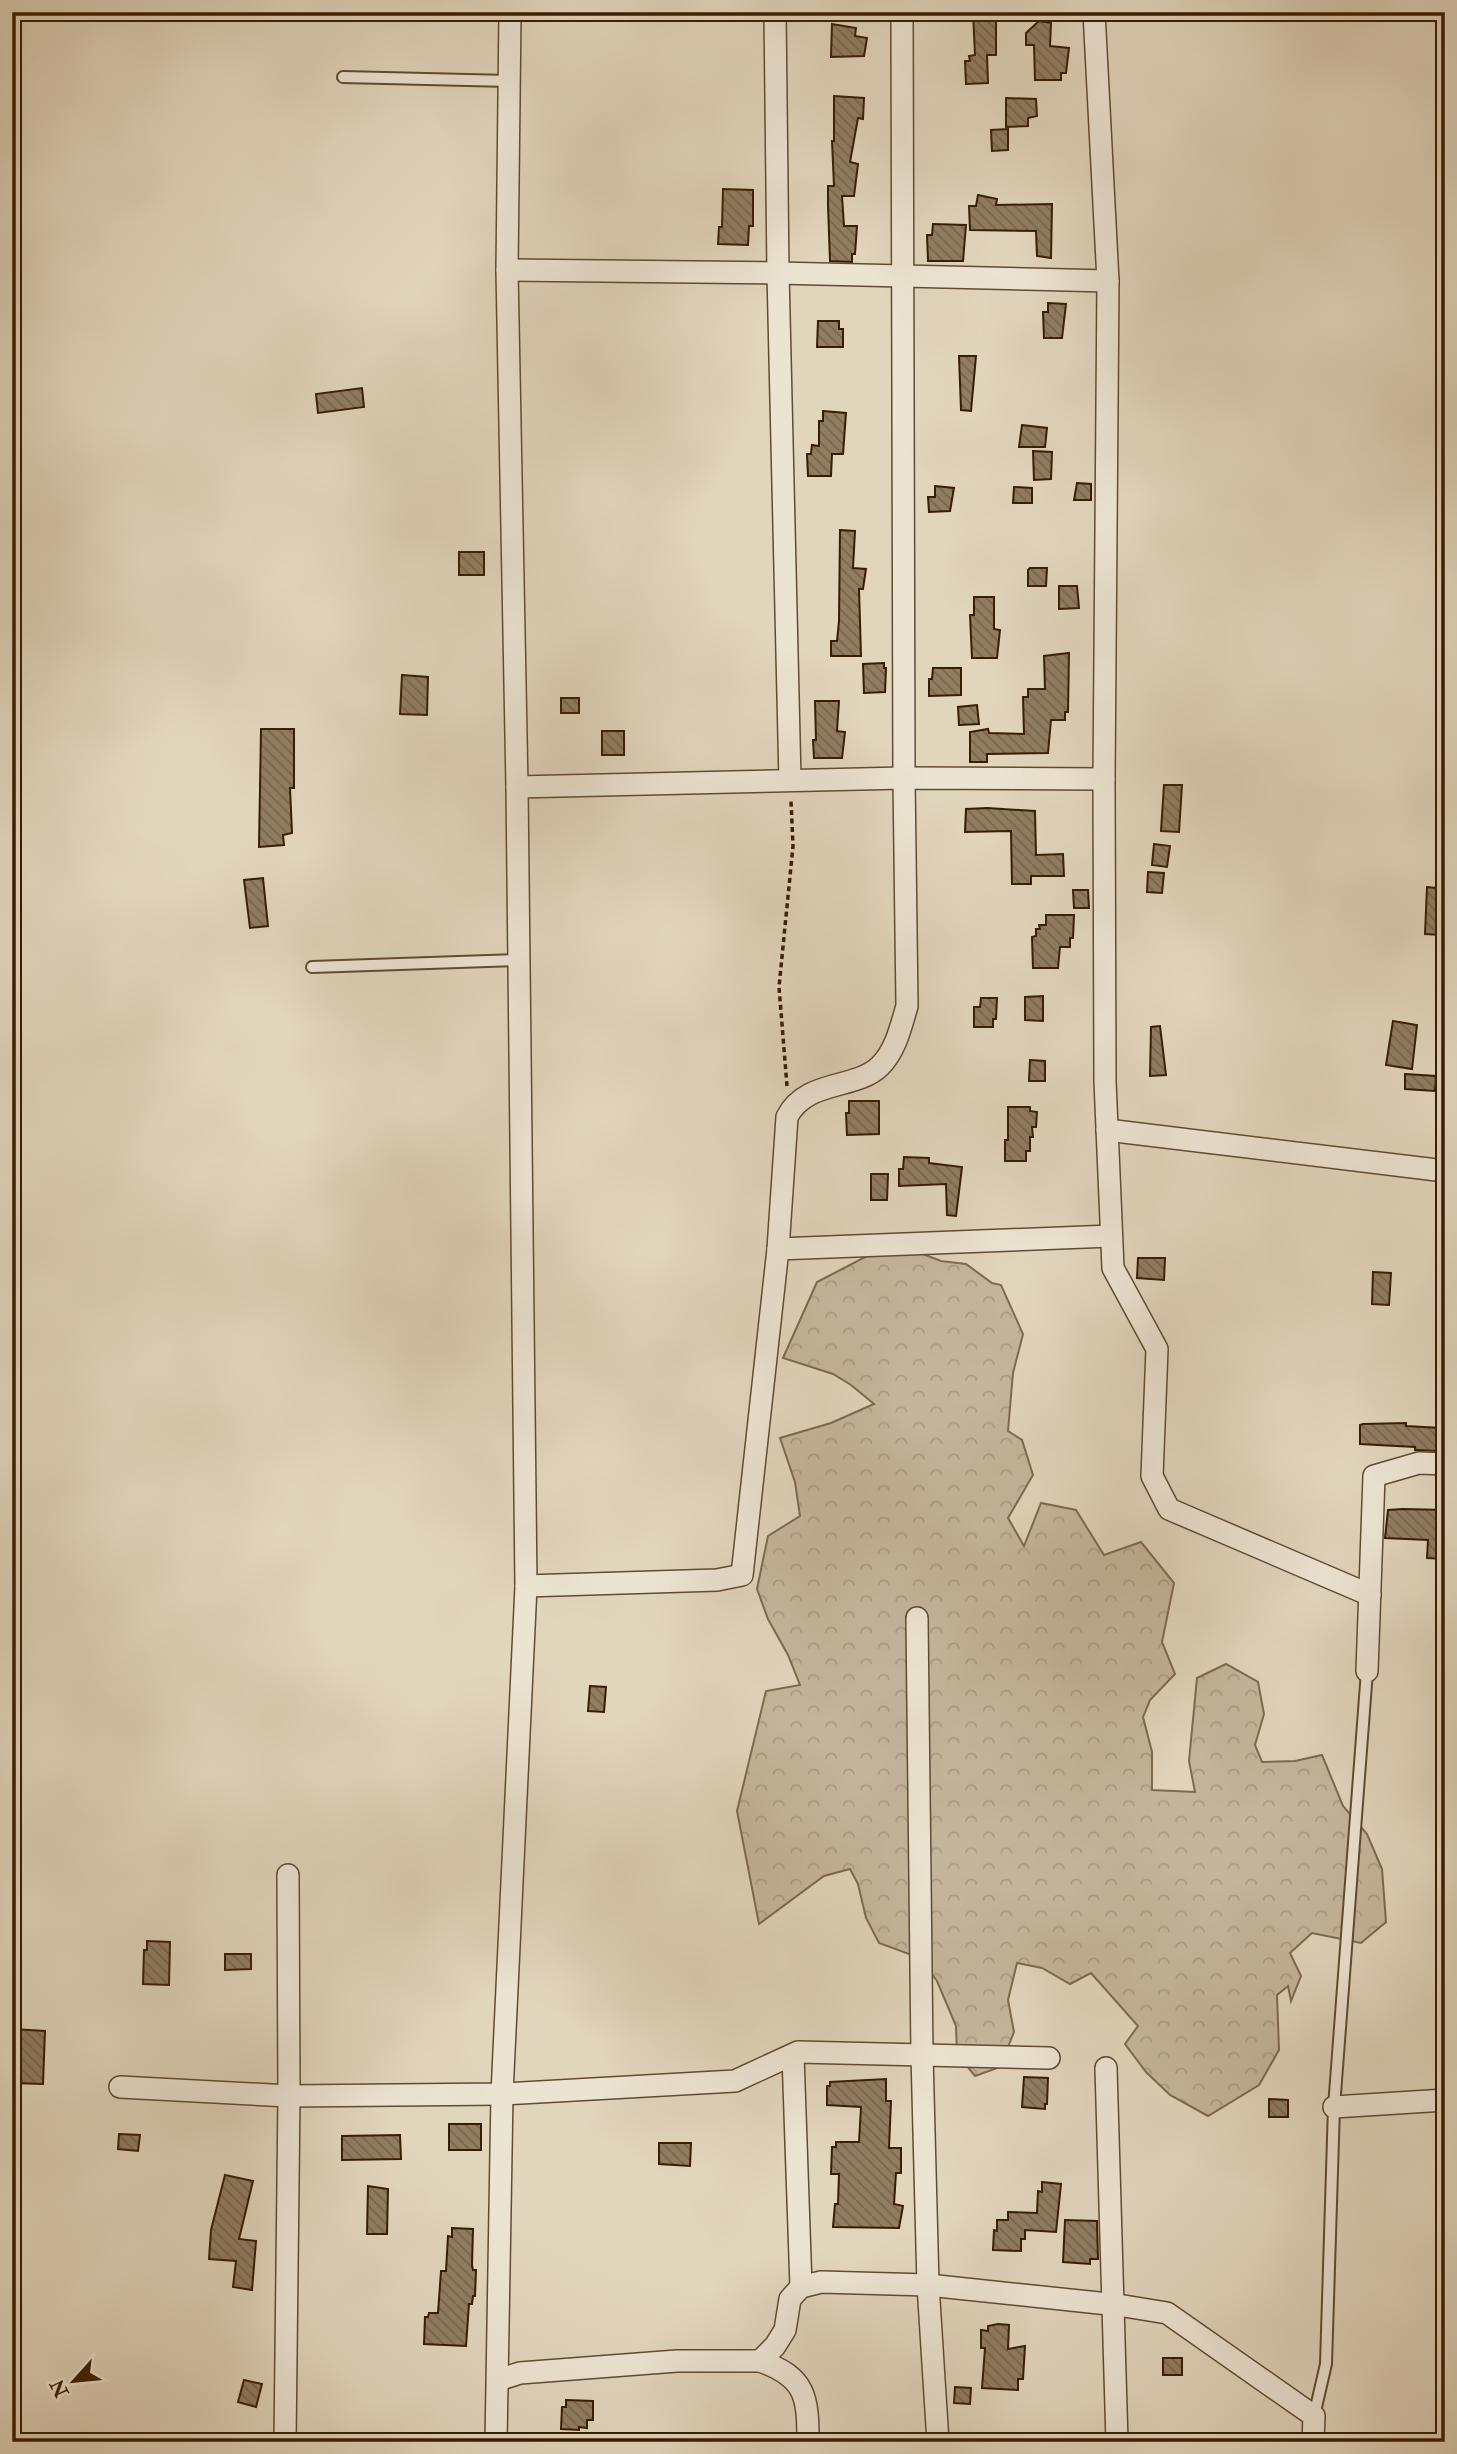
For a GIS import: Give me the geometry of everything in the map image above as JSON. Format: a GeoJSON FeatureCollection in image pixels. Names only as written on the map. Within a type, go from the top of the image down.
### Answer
{"type":"FeatureCollection","features":[{"type":"Feature","properties":{"kind":"street"},"geometry":{"type":"LineString","coordinates":[[496,2442],[502,2094],[526,1586],[517,787],[507,270],[510,12]]}},
{"type":"Feature","properties":{"kind":"street"},"geometry":{"type":"LineString","coordinates":[[775,12],[790,780]]}},
{"type":"Feature","properties":{"kind":"street"},"geometry":{"type":"LineString","coordinates":[[526,1586],[717,1580],[742,1575],[778,1250],[787,1116],[806,1096],[880,1067],[896,1040],[907,1006],[902,12]]}},
{"type":"Feature","properties":{"kind":"street"},"geometry":{"type":"LineString","coordinates":[[1094,12],[1108,281],[1104,779],[1105,1081],[1113,1268],[1157,1349],[1152,1476],[1169,1510],[1370,1595]]}},
{"type":"Feature","properties":{"kind":"street"},"geometry":{"type":"LineString","coordinates":[[507,270],[778,272],[1108,281]]}},
{"type":"Feature","properties":{"kind":"street"},"geometry":{"type":"LineString","coordinates":[[517,787],[904,778],[1104,779]]}},
{"type":"Feature","properties":{"kind":"street"},"geometry":{"type":"LineString","coordinates":[[1107,1130],[1445,1171]]}},
{"type":"Feature","properties":{"kind":"street"},"geometry":{"type":"LineString","coordinates":[[778,1250],[1111,1236]]}},
{"type":"Feature","properties":{"kind":"street"},"geometry":{"type":"LineString","coordinates":[[1367,1671],[1374,1476],[1419,1463],[1445,1464]]}},
{"type":"Feature","properties":{"kind":"street"},"geometry":{"type":"LineString","coordinates":[[917,1618],[922,2055],[928,2285],[938,2442]]}},
{"type":"Feature","properties":{"kind":"street"},"geometry":{"type":"LineString","coordinates":[[285,2442],[289,2096],[288,1875]]}},
{"type":"Feature","properties":{"kind":"street"},"geometry":{"type":"LineString","coordinates":[[120,2087],[289,2096],[502,2094],[735,2081],[798,2052],[1049,2058]]}},
{"type":"Feature","properties":{"kind":"street"},"geometry":{"type":"LineString","coordinates":[[793,2055],[802,2287]]}},
{"type":"Feature","properties":{"kind":"street"},"geometry":{"type":"LineString","coordinates":[[1106,2068],[1116,2442]]}},
{"type":"Feature","properties":{"kind":"street"},"geometry":{"type":"LineString","coordinates":[[1334,2107],[1445,2100]]}},
{"type":"Feature","properties":{"kind":"street"},"geometry":{"type":"LineString","coordinates":[[760,2361],[775,2346],[785,2330],[790,2298],[802,2287],[821,2282],[928,2285],[1113,2305],[1167,2313],[1314,2416],[1313,2442]]}},
{"type":"Feature","properties":{"kind":"street"},"geometry":{"type":"LineString","coordinates":[[498,2379],[520,2373],[664,2362],[760,2361],[781,2368],[799,2387],[808,2409],[808,2442]]}},
{"type":"Feature","properties":{"kind":"lane"},"geometry":{"type":"LineString","coordinates":[[344,77],[509,81]]}},
{"type":"Feature","properties":{"kind":"lane"},"geometry":{"type":"LineString","coordinates":[[312,967],[519,960]]}},
{"type":"Feature","properties":{"kind":"lane"},"geometry":{"type":"LineString","coordinates":[[1314,2416],[1326,2364],[1334,2107],[1367,1671]]}},
{"type":"Feature","properties":{"kind":"path"},"geometry":{"type":"LineString","coordinates":[[790,780],[793,846],[779,987],[787,1096],[791,1109]]}},
{"type":"Feature","properties":{"kind":"green space"},"geometry":{"type":"Polygon","coordinates":[[[910,1249],[941,1261],[966,1264],[992,1283],[1001,1285],[1023,1334],[1013,1373],[1008,1431],[1022,1440],[1033,1475],[1008,1518],[1024,1546],[1041,1503],[1076,1510],[1104,1555],[1141,1542],[1174,1583],[1162,1642],[1175,1674],[1150,1700],[1143,1717],[1152,1752],[1152,1790],[1195,1792],[1189,1761],[1197,1678],[1226,1664],[1258,1682],[1264,1714],[1255,1745],[1262,1762],[1295,1761],[1322,1755],[1343,1806],[1367,1834],[1382,1869],[1386,1922],[1361,1943],[1312,1933],[1290,1953],[1301,1976],[1291,2001],[1288,1986],[1277,1995],[1279,2050],[1259,2085],[1208,2116],[1170,2095],[1146,2072],[1125,2044],[1138,2026],[1091,1973],[1070,1984],[1042,1968],[1017,1963],[1008,2000],[1014,2032],[1000,2067],[975,2076],[957,2054],[956,2026],[937,1981],[920,1958],[879,1943],[866,1918],[858,1884],[850,1869],[824,1876],[759,1924],[737,1811],[766,1691],[800,1685],[788,1655],[768,1619],[757,1589],[768,1536],[800,1516],[795,1482],[780,1438],[831,1423],[874,1404],[833,1374],[783,1358],[817,1282],[869,1255],[910,1249]]]}},
{"type":"Feature","properties":{"kind":"building"},"geometry":{"type":"Polygon","coordinates":[[[973,12],[991,12],[991,20],[996,20],[996,55],[987,55],[988,83],[966,84],[965,61],[970,61],[969,56],[975,55],[973,12]]]}},
{"type":"Feature","properties":{"kind":"building"},"geometry":{"type":"Polygon","coordinates":[[[1039,21],[1051,23],[1050,46],[1069,48],[1066,73],[1061,73],[1061,80],[1035,80],[1034,45],[1026,45],[1026,33],[1039,21]]]}},
{"type":"Feature","properties":{"kind":"building"},"geometry":{"type":"Polygon","coordinates":[[[832,24],[856,28],[855,36],[867,38],[864,56],[831,57],[832,24]]]}},
{"type":"Feature","properties":{"kind":"building"},"geometry":{"type":"Polygon","coordinates":[[[834,96],[864,98],[863,119],[858,118],[850,162],[858,164],[854,196],[842,196],[844,226],[857,226],[852,262],[830,261],[828,186],[834,186],[834,96]]]}},
{"type":"Feature","properties":{"kind":"building"},"geometry":{"type":"Polygon","coordinates":[[[1006,98],[1036,99],[1037,116],[1028,118],[1028,126],[1006,127],[1006,98]]]}},
{"type":"Feature","properties":{"kind":"building"},"geometry":{"type":"Polygon","coordinates":[[[1008,129],[1008,150],[992,151],[991,130],[1008,129]]]}},
{"type":"Feature","properties":{"kind":"building"},"geometry":{"type":"Polygon","coordinates":[[[723,189],[753,190],[753,226],[749,226],[748,245],[718,244],[719,227],[722,227],[723,189]]]}},
{"type":"Feature","properties":{"kind":"building"},"geometry":{"type":"Polygon","coordinates":[[[978,195],[997,199],[996,205],[1052,204],[1051,258],[1037,256],[1036,231],[970,230],[969,206],[976,206],[978,195]]]}},
{"type":"Feature","properties":{"kind":"building"},"geometry":{"type":"Polygon","coordinates":[[[933,224],[966,225],[963,261],[928,261],[927,235],[932,235],[933,224]]]}},
{"type":"Feature","properties":{"kind":"building"},"geometry":{"type":"Polygon","coordinates":[[[1048,303],[1066,304],[1062,338],[1044,338],[1043,312],[1048,312],[1048,303]]]}},
{"type":"Feature","properties":{"kind":"building"},"geometry":{"type":"Polygon","coordinates":[[[818,321],[839,321],[839,329],[843,329],[843,347],[817,347],[818,321]]]}},
{"type":"Feature","properties":{"kind":"building"},"geometry":{"type":"Polygon","coordinates":[[[959,356],[976,356],[971,411],[961,410],[959,356]]]}},
{"type":"Feature","properties":{"kind":"building"},"geometry":{"type":"Polygon","coordinates":[[[362,388],[364,407],[318,413],[316,394],[362,388]]]}},
{"type":"Feature","properties":{"kind":"building"},"geometry":{"type":"Polygon","coordinates":[[[823,411],[846,413],[843,454],[832,454],[831,476],[808,476],[807,454],[811,454],[812,445],[819,446],[819,421],[823,421],[823,411]]]}},
{"type":"Feature","properties":{"kind":"building"},"geometry":{"type":"Polygon","coordinates":[[[1022,425],[1047,428],[1045,447],[1019,447],[1022,425]]]}},
{"type":"Feature","properties":{"kind":"building"},"geometry":{"type":"Polygon","coordinates":[[[1033,451],[1052,452],[1051,479],[1034,480],[1033,451]]]}},
{"type":"Feature","properties":{"kind":"building"},"geometry":{"type":"Polygon","coordinates":[[[1077,483],[1091,484],[1091,500],[1074,500],[1077,483]]]}},
{"type":"Feature","properties":{"kind":"building"},"geometry":{"type":"Polygon","coordinates":[[[935,486],[954,488],[950,511],[929,512],[928,497],[935,497],[935,486]]]}},
{"type":"Feature","properties":{"kind":"building"},"geometry":{"type":"Polygon","coordinates":[[[1014,487],[1032,488],[1032,503],[1013,503],[1014,487]]]}},
{"type":"Feature","properties":{"kind":"building"},"geometry":{"type":"Polygon","coordinates":[[[840,530],[855,531],[853,568],[866,569],[863,589],[859,589],[861,656],[831,656],[831,641],[837,641],[839,621],[840,530]]]}},
{"type":"Feature","properties":{"kind":"building"},"geometry":{"type":"Polygon","coordinates":[[[459,552],[484,552],[484,575],[459,575],[459,552]]]}},
{"type":"Feature","properties":{"kind":"building"},"geometry":{"type":"Polygon","coordinates":[[[1030,568],[1047,568],[1046,586],[1028,586],[1030,568]]]}},
{"type":"Feature","properties":{"kind":"building"},"geometry":{"type":"Polygon","coordinates":[[[1059,586],[1077,586],[1079,608],[1059,609],[1059,586]]]}},
{"type":"Feature","properties":{"kind":"building"},"geometry":{"type":"Polygon","coordinates":[[[974,597],[994,597],[994,629],[1000,630],[997,658],[972,658],[970,615],[974,615],[974,597]]]}},
{"type":"Feature","properties":{"kind":"building"},"geometry":{"type":"Polygon","coordinates":[[[1069,653],[1068,712],[1065,712],[1065,720],[1051,720],[1048,753],[987,754],[987,762],[970,762],[970,732],[988,729],[989,733],[1024,734],[1023,697],[1028,697],[1028,689],[1045,689],[1044,656],[1069,653]]]}},
{"type":"Feature","properties":{"kind":"building"},"geometry":{"type":"Polygon","coordinates":[[[884,663],[885,692],[864,693],[863,664],[884,663]]]}},
{"type":"Feature","properties":{"kind":"building"},"geometry":{"type":"Polygon","coordinates":[[[933,668],[961,668],[961,695],[929,696],[929,679],[932,679],[933,668]]]}},
{"type":"Feature","properties":{"kind":"building"},"geometry":{"type":"Polygon","coordinates":[[[402,675],[428,677],[427,715],[400,714],[402,675]]]}},
{"type":"Feature","properties":{"kind":"building"},"geometry":{"type":"Polygon","coordinates":[[[561,698],[579,698],[579,713],[561,713],[561,698]]]}},
{"type":"Feature","properties":{"kind":"building"},"geometry":{"type":"Polygon","coordinates":[[[815,701],[839,701],[837,731],[845,732],[842,758],[814,758],[815,701]]]}},
{"type":"Feature","properties":{"kind":"building"},"geometry":{"type":"Polygon","coordinates":[[[977,705],[979,724],[959,725],[958,707],[977,705]]]}},
{"type":"Feature","properties":{"kind":"building"},"geometry":{"type":"Polygon","coordinates":[[[261,729],[294,729],[294,788],[290,788],[292,833],[283,835],[284,845],[259,847],[261,729]]]}},
{"type":"Feature","properties":{"kind":"building"},"geometry":{"type":"Polygon","coordinates":[[[602,731],[624,731],[624,755],[602,755],[602,731]]]}},
{"type":"Feature","properties":{"kind":"building"},"geometry":{"type":"Polygon","coordinates":[[[1164,785],[1182,785],[1179,832],[1161,831],[1164,785]]]}},
{"type":"Feature","properties":{"kind":"building"},"geometry":{"type":"Polygon","coordinates":[[[966,809],[1035,811],[1036,855],[1063,854],[1064,876],[1031,876],[1031,884],[1012,884],[1011,831],[965,832],[966,809]]]}},
{"type":"Feature","properties":{"kind":"building"},"geometry":{"type":"Polygon","coordinates":[[[1154,844],[1170,846],[1167,867],[1152,865],[1154,844]]]}},
{"type":"Feature","properties":{"kind":"building"},"geometry":{"type":"Polygon","coordinates":[[[1148,872],[1164,873],[1162,893],[1147,892],[1148,872]]]}},
{"type":"Feature","properties":{"kind":"building"},"geometry":{"type":"Polygon","coordinates":[[[263,878],[268,926],[250,928],[244,880],[263,878]]]}},
{"type":"Feature","properties":{"kind":"building"},"geometry":{"type":"Polygon","coordinates":[[[1427,887],[1445,889],[1441,935],[1425,934],[1427,887]]]}},
{"type":"Feature","properties":{"kind":"building"},"geometry":{"type":"Polygon","coordinates":[[[1073,890],[1088,890],[1089,908],[1074,908],[1073,890]]]}},
{"type":"Feature","properties":{"kind":"building"},"geometry":{"type":"Polygon","coordinates":[[[1046,915],[1074,915],[1073,938],[1070,938],[1070,947],[1060,947],[1058,968],[1033,968],[1032,937],[1036,936],[1039,925],[1046,925],[1046,915]]]}},
{"type":"Feature","properties":{"kind":"building"},"geometry":{"type":"Polygon","coordinates":[[[1043,996],[1043,1021],[1025,1020],[1025,997],[1043,996]]]}},
{"type":"Feature","properties":{"kind":"building"},"geometry":{"type":"Polygon","coordinates":[[[981,998],[997,998],[993,1027],[974,1027],[974,1007],[980,1007],[981,998]]]}},
{"type":"Feature","properties":{"kind":"building"},"geometry":{"type":"Polygon","coordinates":[[[1393,1021],[1417,1025],[1412,1069],[1386,1065],[1393,1021]]]}},
{"type":"Feature","properties":{"kind":"building"},"geometry":{"type":"Polygon","coordinates":[[[1160,1026],[1166,1075],[1150,1076],[1151,1027],[1160,1026]]]}},
{"type":"Feature","properties":{"kind":"building"},"geometry":{"type":"Polygon","coordinates":[[[1030,1060],[1045,1061],[1045,1081],[1029,1081],[1030,1060]]]}},
{"type":"Feature","properties":{"kind":"building"},"geometry":{"type":"Polygon","coordinates":[[[1405,1074],[1436,1076],[1435,1091],[1405,1089],[1405,1074]]]}},
{"type":"Feature","properties":{"kind":"building"},"geometry":{"type":"Polygon","coordinates":[[[849,1101],[879,1101],[879,1134],[847,1135],[846,1113],[849,1113],[849,1101]]]}},
{"type":"Feature","properties":{"kind":"building"},"geometry":{"type":"Polygon","coordinates":[[[1008,1107],[1030,1107],[1030,1111],[1037,1112],[1036,1127],[1032,1127],[1033,1137],[1030,1137],[1030,1151],[1026,1151],[1026,1161],[1005,1161],[1008,1107]]]}},
{"type":"Feature","properties":{"kind":"building"},"geometry":{"type":"Polygon","coordinates":[[[904,1157],[929,1158],[929,1163],[962,1167],[956,1216],[947,1215],[946,1184],[899,1186],[899,1169],[903,1169],[904,1157]]]}},
{"type":"Feature","properties":{"kind":"building"},"geometry":{"type":"Polygon","coordinates":[[[871,1174],[888,1174],[887,1200],[871,1200],[871,1174]]]}},
{"type":"Feature","properties":{"kind":"building"},"geometry":{"type":"Polygon","coordinates":[[[1138,1258],[1165,1258],[1164,1280],[1137,1278],[1138,1258]]]}},
{"type":"Feature","properties":{"kind":"building"},"geometry":{"type":"Polygon","coordinates":[[[1373,1272],[1391,1273],[1389,1305],[1372,1304],[1373,1272]]]}},
{"type":"Feature","properties":{"kind":"building"},"geometry":{"type":"Polygon","coordinates":[[[1406,1423],[1406,1426],[1441,1428],[1438,1451],[1360,1444],[1360,1425],[1406,1423]]]}},
{"type":"Feature","properties":{"kind":"building"},"geometry":{"type":"Polygon","coordinates":[[[1388,1510],[1445,1510],[1445,1559],[1427,1558],[1428,1540],[1385,1538],[1388,1510]]]}},
{"type":"Feature","properties":{"kind":"building"},"geometry":{"type":"Polygon","coordinates":[[[590,1686],[606,1687],[604,1712],[588,1711],[590,1686]]]}},
{"type":"Feature","properties":{"kind":"building"},"geometry":{"type":"Polygon","coordinates":[[[147,1941],[170,1942],[169,1985],[143,1984],[144,1950],[147,1950],[147,1941]]]}},
{"type":"Feature","properties":{"kind":"building"},"geometry":{"type":"Polygon","coordinates":[[[225,1954],[251,1954],[251,1969],[225,1970],[225,1954]]]}},
{"type":"Feature","properties":{"kind":"building"},"geometry":{"type":"Polygon","coordinates":[[[12,2029],[45,2031],[43,2084],[12,2083],[12,2029]]]}},
{"type":"Feature","properties":{"kind":"building"},"geometry":{"type":"Polygon","coordinates":[[[1024,2077],[1048,2078],[1045,2109],[1022,2107],[1024,2077]]]}},
{"type":"Feature","properties":{"kind":"building"},"geometry":{"type":"Polygon","coordinates":[[[886,2079],[886,2101],[891,2101],[889,2148],[901,2148],[901,2173],[896,2173],[894,2204],[903,2206],[899,2228],[833,2227],[835,2204],[838,2204],[839,2174],[831,2174],[832,2147],[836,2147],[836,2142],[859,2142],[861,2107],[827,2105],[827,2086],[830,2086],[830,2082],[886,2079]]]}},
{"type":"Feature","properties":{"kind":"building"},"geometry":{"type":"Polygon","coordinates":[[[1269,2099],[1288,2100],[1288,2117],[1269,2117],[1269,2099]]]}},
{"type":"Feature","properties":{"kind":"building"},"geometry":{"type":"Polygon","coordinates":[[[449,2124],[481,2124],[481,2150],[449,2150],[449,2124]]]}},
{"type":"Feature","properties":{"kind":"building"},"geometry":{"type":"Polygon","coordinates":[[[119,2134],[140,2135],[138,2151],[118,2149],[119,2134]]]}},
{"type":"Feature","properties":{"kind":"building"},"geometry":{"type":"Polygon","coordinates":[[[400,2135],[401,2159],[342,2160],[342,2136],[400,2135]]]}},
{"type":"Feature","properties":{"kind":"building"},"geometry":{"type":"Polygon","coordinates":[[[659,2143],[691,2143],[690,2166],[659,2164],[659,2143]]]}},
{"type":"Feature","properties":{"kind":"building"},"geometry":{"type":"Polygon","coordinates":[[[225,2175],[253,2181],[239,2239],[256,2241],[252,2290],[233,2287],[236,2261],[209,2259],[211,2230],[225,2175]]]}},
{"type":"Feature","properties":{"kind":"building"},"geometry":{"type":"Polygon","coordinates":[[[1042,2182],[1061,2184],[1056,2232],[1025,2230],[1025,2239],[1021,2239],[1021,2251],[993,2250],[997,2220],[1008,2220],[1008,2212],[1037,2213],[1038,2191],[1042,2192],[1042,2182]]]}},
{"type":"Feature","properties":{"kind":"building"},"geometry":{"type":"Polygon","coordinates":[[[368,2186],[388,2189],[387,2234],[367,2234],[368,2186]]]}},
{"type":"Feature","properties":{"kind":"building"},"geometry":{"type":"Polygon","coordinates":[[[1065,2220],[1097,2221],[1098,2259],[1090,2259],[1090,2264],[1063,2262],[1065,2220]]]}},
{"type":"Feature","properties":{"kind":"building"},"geometry":{"type":"Polygon","coordinates":[[[452,2228],[473,2229],[475,2296],[472,2304],[469,2304],[466,2346],[424,2344],[425,2317],[428,2317],[429,2313],[438,2313],[441,2271],[446,2271],[448,2236],[452,2237],[452,2228]]]}},
{"type":"Feature","properties":{"kind":"building"},"geometry":{"type":"Polygon","coordinates":[[[1009,2325],[1008,2349],[1025,2346],[1023,2379],[1018,2379],[1018,2390],[982,2388],[985,2348],[981,2348],[981,2330],[988,2331],[988,2326],[1009,2325]]]}},
{"type":"Feature","properties":{"kind":"building"},"geometry":{"type":"Polygon","coordinates":[[[1163,2358],[1182,2358],[1182,2375],[1163,2375],[1163,2358]]]}},
{"type":"Feature","properties":{"kind":"building"},"geometry":{"type":"Polygon","coordinates":[[[244,2380],[262,2384],[256,2407],[238,2402],[244,2380]]]}},
{"type":"Feature","properties":{"kind":"building"},"geometry":{"type":"Polygon","coordinates":[[[955,2387],[971,2388],[970,2404],[954,2403],[955,2387]]]}},
{"type":"Feature","properties":{"kind":"building"},"geometry":{"type":"Polygon","coordinates":[[[566,2400],[593,2401],[593,2420],[587,2420],[587,2428],[561,2429],[562,2407],[566,2407],[566,2400]]]}}]}
